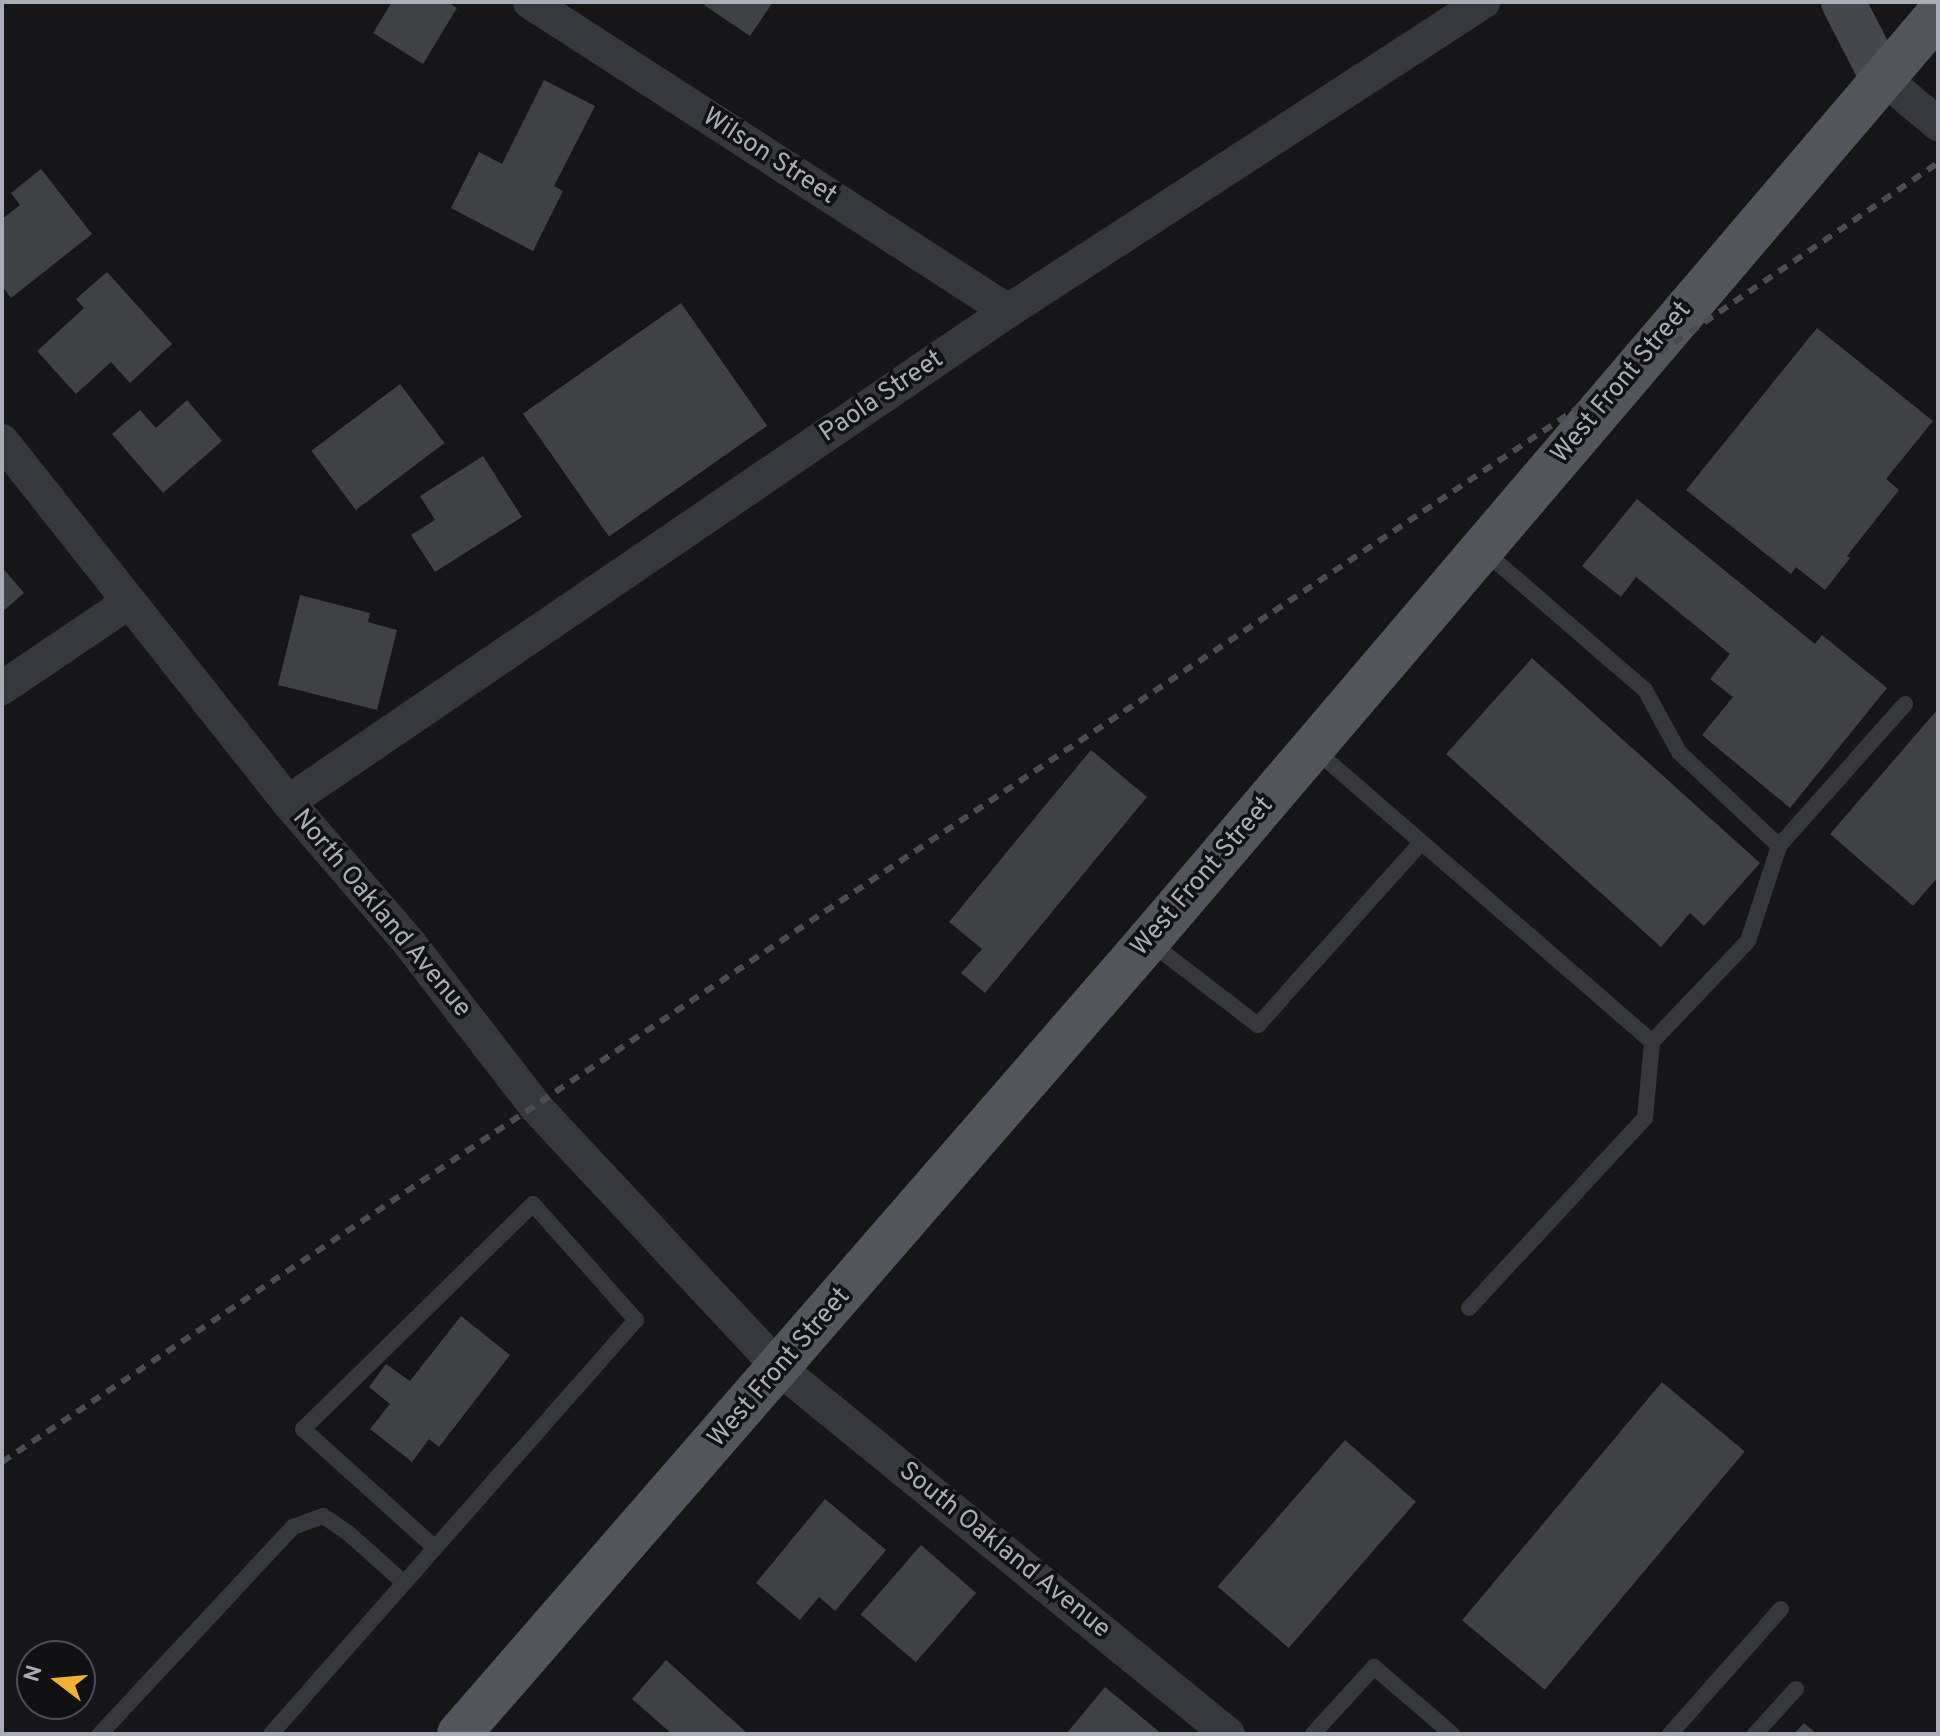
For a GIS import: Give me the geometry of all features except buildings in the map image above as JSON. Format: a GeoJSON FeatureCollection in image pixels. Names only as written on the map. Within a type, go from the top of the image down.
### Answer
{"type":"FeatureCollection","features":[{"type":"Feature","properties":{"kind":"main road"},"geometry":{"type":"LineString","coordinates":[[1843,2],[1881,76]]}},
{"type":"Feature","properties":{"kind":"main road","name":"West Front Street"},"geometry":{"type":"LineString","coordinates":[[459,1734],[780,1369],[1313,748],[1881,76],[1938,14]]}},
{"type":"Feature","properties":{"kind":"street","name":"Wilson Street"},"geometry":{"type":"LineString","coordinates":[[530,2],[1008,311]]}},
{"type":"Feature","properties":{"kind":"street","name":"Paola Street"},"geometry":{"type":"LineString","coordinates":[[288,802],[1008,311],[1483,2]]}},
{"type":"Feature","properties":{"kind":"street"},"geometry":{"type":"LineString","coordinates":[[1881,76],[1938,124]]}},
{"type":"Feature","properties":{"kind":"street","name":"North Oakland Avenue"},"geometry":{"type":"LineString","coordinates":[[2,441],[288,802],[410,944],[535,1106],[780,1369]]}},
{"type":"Feature","properties":{"kind":"street"},"geometry":{"type":"LineString","coordinates":[[2,688],[129,602]]}},
{"type":"Feature","properties":{"kind":"street","name":"South Oakland Avenue"},"geometry":{"type":"LineString","coordinates":[[780,1369],[1210,1729]]}},
{"type":"Feature","properties":{"kind":"lane"},"geometry":{"type":"LineString","coordinates":[[1481,548],[1645,690],[1679,752],[1779,846]]}},
{"type":"Feature","properties":{"kind":"lane"},"geometry":{"type":"LineString","coordinates":[[1469,1308],[1645,1118],[1652,1042],[1748,941],[1779,846],[1905,704]]}},
{"type":"Feature","properties":{"kind":"lane"},"geometry":{"type":"LineString","coordinates":[[1313,748],[1420,844],[1652,1042]]}},
{"type":"Feature","properties":{"kind":"lane"},"geometry":{"type":"LineString","coordinates":[[1148,941],[1258,1025],[1420,844]]}},
{"type":"Feature","properties":{"kind":"lane"},"geometry":{"type":"LineString","coordinates":[[271,1734],[404,1583],[435,1548],[636,1320],[533,1204],[303,1429],[435,1548]]}},
{"type":"Feature","properties":{"kind":"lane"},"geometry":{"type":"LineString","coordinates":[[100,1734],[293,1527],[323,1516],[347,1532],[404,1583]]}},
{"type":"Feature","properties":{"kind":"lane"},"geometry":{"type":"LineString","coordinates":[[1670,1734],[1781,1609]]}},
{"type":"Feature","properties":{"kind":"lane"},"geometry":{"type":"LineString","coordinates":[[1313,1734],[1374,1667],[1452,1734]]}},
{"type":"Feature","properties":{"kind":"lane"},"geometry":{"type":"LineString","coordinates":[[1755,1734],[1796,1689]]}},
{"type":"Feature","properties":{"kind":"railway"},"geometry":{"type":"LineString","coordinates":[[2,1462],[1630,373],[1938,163]]}}]}
